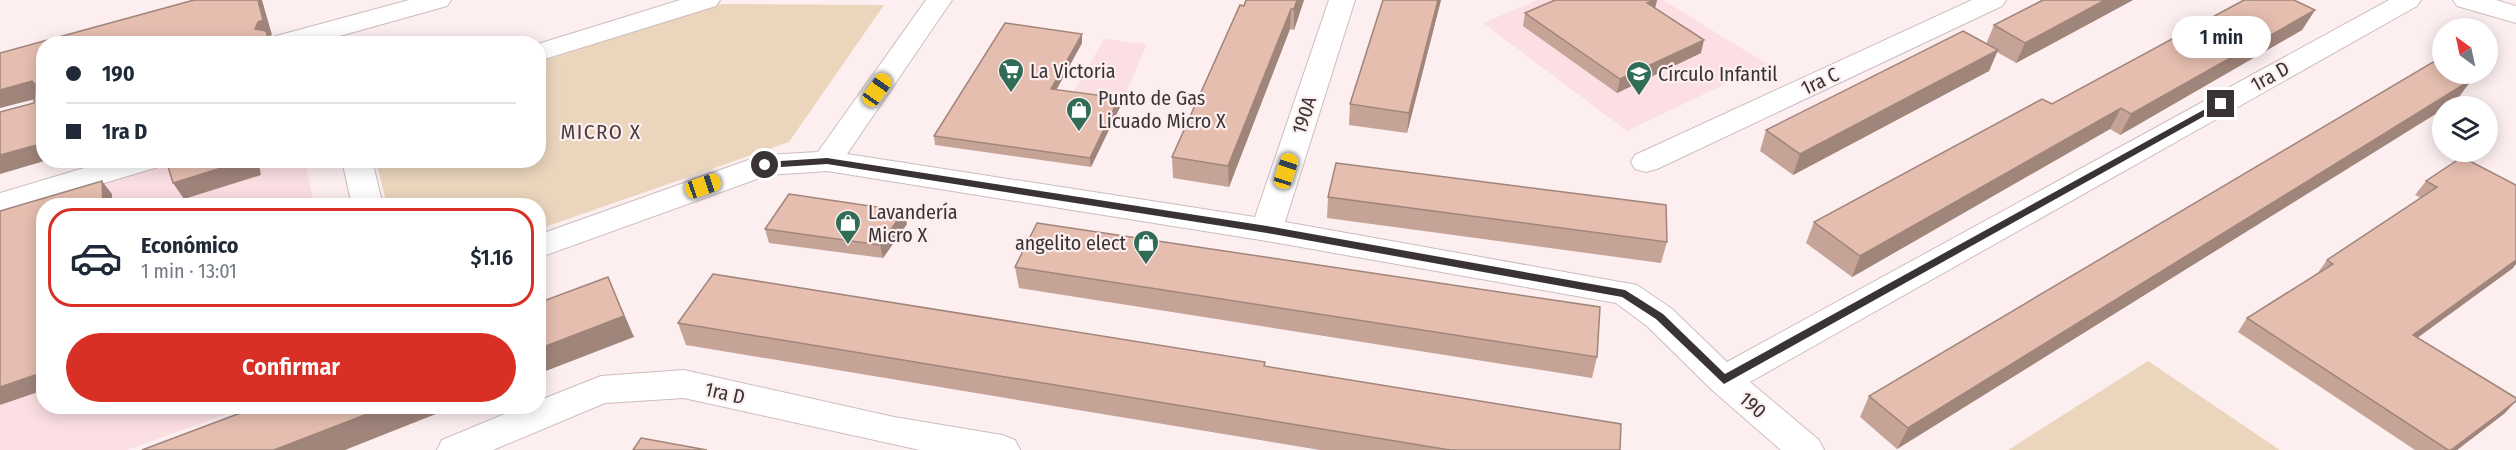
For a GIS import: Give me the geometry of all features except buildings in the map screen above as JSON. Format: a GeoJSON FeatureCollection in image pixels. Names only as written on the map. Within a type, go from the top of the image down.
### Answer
{"type":"FeatureCollection","features":[{"type":"Feature","properties":{"kind":"street"},"geometry":{"type":"LineString","coordinates":[[308,36],[438,0]]}},
{"type":"Feature","properties":{"kind":"street"},"geometry":{"type":"LineString","coordinates":[[546,50],[706,0]]}},
{"type":"Feature","properties":{"kind":"street"},"geometry":{"type":"LineString","coordinates":[[827,161],[939,0]]}},
{"type":"Feature","properties":{"kind":"street","name":"190A"},"geometry":{"type":"LineString","coordinates":[[1267,230],[1342,0]]}},
{"type":"Feature","properties":{"kind":"street","name":"1ra C"},"geometry":{"type":"LineString","coordinates":[[1646,162],[1993,0]]}},
{"type":"Feature","properties":{"kind":"street","name":"1ra D"},"geometry":{"type":"LineString","coordinates":[[1724,380],[2408,0]]}},
{"type":"Feature","properties":{"kind":"street"},"geometry":{"type":"LineString","coordinates":[[2467,0],[2516,15]]}},
{"type":"Feature","properties":{"kind":"street","name":"190"},"geometry":{"type":"LineString","coordinates":[[546,243],[765,165],[827,161],[1267,230],[1625,293],[1659,317],[1724,380],[1806,450]]}},
{"type":"Feature","properties":{"kind":"street"},"geometry":{"type":"LineString","coordinates":[[0,204],[120,168]]}},
{"type":"Feature","properties":{"kind":"street"},"geometry":{"type":"LineString","coordinates":[[359,168],[366,198]]}},
{"type":"Feature","properties":{"kind":"street","name":"1ra D"},"geometry":{"type":"LineString","coordinates":[[546,413],[601,390],[684,384],[894,431],[1002,450]]}},
{"type":"Feature","properties":{"kind":"street","name":"1ra D"},"geometry":{"type":"LineString","coordinates":[[455,450],[543,414]]}},
{"type":"Feature","properties":{"kind":"shaded area","name":"Círculo Infantil"},"geometry":{"type":"Polygon","coordinates":[[[1538,0],[1663,0],[1767,64],[1627,131],[1483,23],[1538,0]]]}},
{"type":"Feature","properties":{"kind":"shaded area"},"geometry":{"type":"Polygon","coordinates":[[[720,4],[884,5],[789,142],[546,227],[546,198],[385,198],[378,168],[546,168],[546,60],[720,4]]]}},
{"type":"Feature","properties":{"kind":"shaded area"},"geometry":{"type":"Polygon","coordinates":[[[1104,39],[1147,44],[1120,107],[1069,100],[1104,39]]]}},
{"type":"Feature","properties":{"kind":"shaded area"},"geometry":{"type":"Polygon","coordinates":[[[155,168],[306,168],[313,198],[54,198],[155,168]]]}},
{"type":"Feature","properties":{"kind":"shaded area"},"geometry":{"type":"Polygon","coordinates":[[[36,203],[36,414],[227,414],[127,450],[0,450],[0,214],[36,203]]]}},
{"type":"Feature","properties":{"kind":"shaded area"},"geometry":{"type":"Polygon","coordinates":[[[2148,361],[2280,450],[2008,450],[2148,361]]]}},
{"type":"Feature","properties":{"kind":"place","name":"La Victoria"},"geometry":{"type":"Point","coordinates":[1011,94]}},
{"type":"Feature","properties":{"kind":"place","name":"Círculo Infantil"},"geometry":{"type":"Point","coordinates":[1639,97]}},
{"type":"Feature","properties":{"kind":"place","name":"Punto de Gas Licuado Micro X"},"geometry":{"type":"Point","coordinates":[1079,133]}},
{"type":"Feature","properties":{"kind":"place","name":"Lavandería Micro X"},"geometry":{"type":"Point","coordinates":[848,246]}},
{"type":"Feature","properties":{"kind":"place","name":"angelito elect"},"geometry":{"type":"Point","coordinates":[1146,266]}},
{"type":"Feature","properties":{"kind":"district","name":"MICRO X"},"geometry":{"type":"Point","coordinates":[601,132]}},
{"type":"Feature","properties":{"kind":"route"},"geometry":{"type":"LineString","coordinates":[[765,165],[827,161],[1267,230],[1625,293],[1659,317],[1724,380],[2221,104]]}}]}
